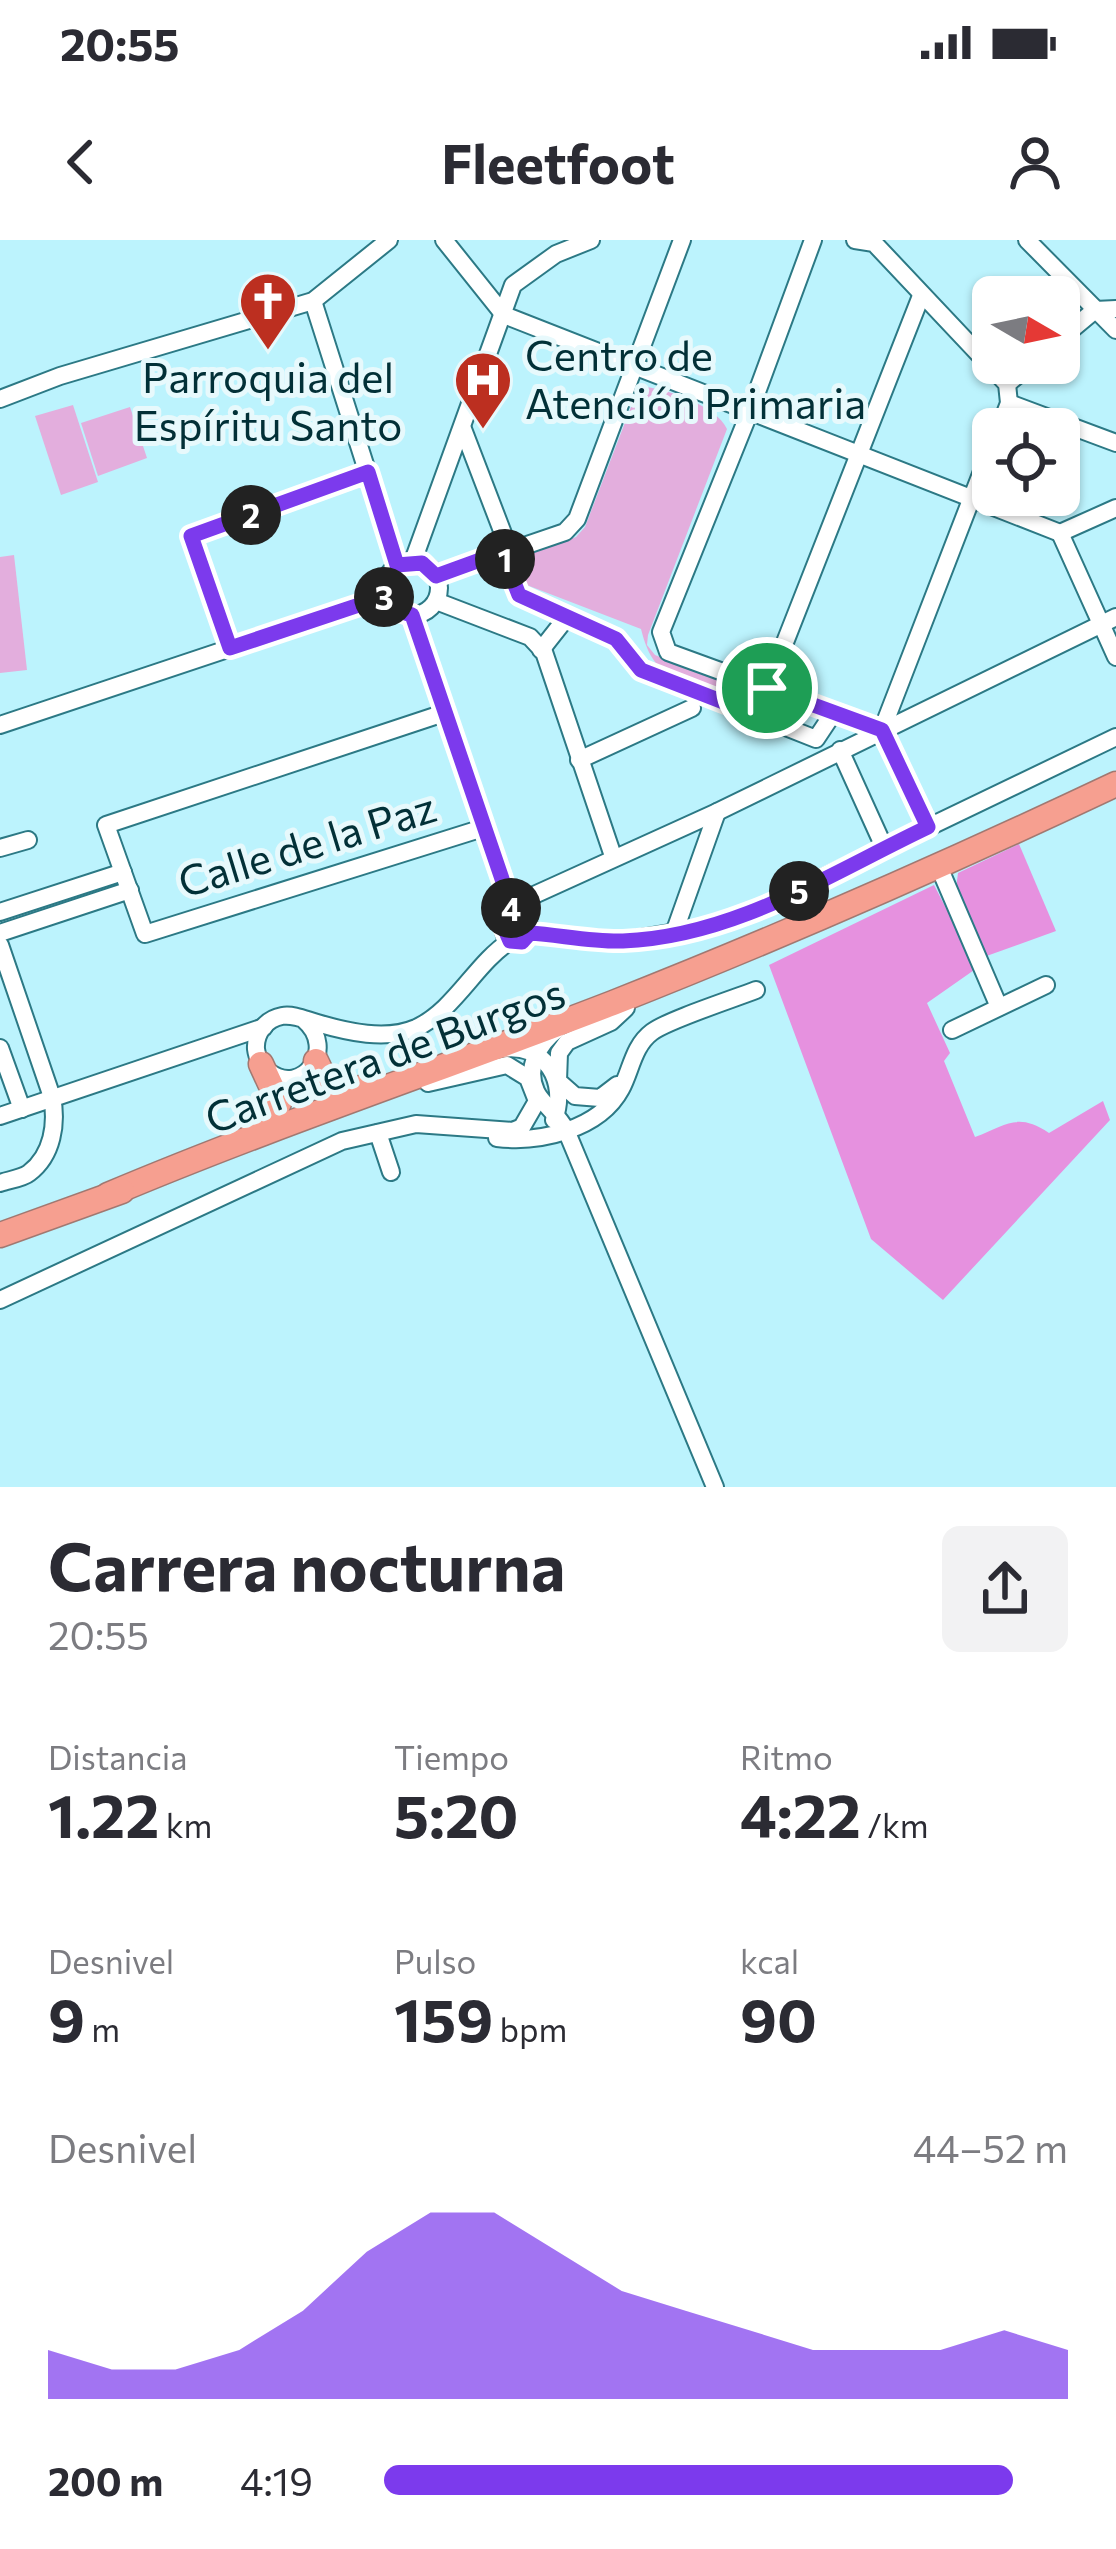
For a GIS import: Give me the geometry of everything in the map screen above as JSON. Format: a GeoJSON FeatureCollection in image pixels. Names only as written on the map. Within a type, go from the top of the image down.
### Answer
{"type":"FeatureCollection","features":[{"type":"Feature","properties":{"kind":"highway","name":"Carretera de Burgos"},"geometry":{"type":"LineString","coordinates":[[108,1195],[446,1063],[691,982],[1116,784]]}},
{"type":"Feature","properties":{"kind":"highway","name":"Carretera de Burgos"},"geometry":{"type":"LineString","coordinates":[[0,1235],[534,1048],[679,974],[883,892]]}},
{"type":"Feature","properties":{"kind":"highway"},"geometry":{"type":"LineString","coordinates":[[317,1053],[327,1084],[338,1091],[354,1091],[532,1024],[620,1005]]}},
{"type":"Feature","properties":{"kind":"highway"},"geometry":{"type":"LineString","coordinates":[[200,1157],[272,1118],[279,1103],[259,1057]]}},
{"type":"Feature","properties":{"kind":"street"},"geometry":{"type":"LineString","coordinates":[[0,398],[313,302],[389,240]]}},
{"type":"Feature","properties":{"kind":"street"},"geometry":{"type":"LineString","coordinates":[[444,240],[504,315],[1060,533],[1109,621],[1116,657]]}},
{"type":"Feature","properties":{"kind":"street"},"geometry":{"type":"LineString","coordinates":[[405,563],[430,568],[436,576],[436,601],[412,615],[396,610],[386,596],[386,579],[405,563],[463,429],[513,285],[556,254],[591,240]]}},
{"type":"Feature","properties":{"kind":"street"},"geometry":{"type":"LineString","coordinates":[[436,576],[565,532],[577,519],[682,240]]}},
{"type":"Feature","properties":{"kind":"street"},"geometry":{"type":"LineString","coordinates":[[813,240],[661,632],[668,652],[882,730],[928,827]]}},
{"type":"Feature","properties":{"kind":"street"},"geometry":{"type":"LineString","coordinates":[[855,240],[874,243],[1008,394],[1116,443]]}},
{"type":"Feature","properties":{"kind":"street"},"geometry":{"type":"LineString","coordinates":[[1028,240],[1116,330]]}},
{"type":"Feature","properties":{"kind":"street"},"geometry":{"type":"LineString","coordinates":[[762,717],[767,688],[921,296]]}},
{"type":"Feature","properties":{"kind":"street"},"geometry":{"type":"LineString","coordinates":[[313,302],[368,472],[405,563]]}},
{"type":"Feature","properties":{"kind":"street"},"geometry":{"type":"LineString","coordinates":[[1080,322],[1095,310],[1116,309]]}},
{"type":"Feature","properties":{"kind":"street"},"geometry":{"type":"LineString","coordinates":[[1004,408],[1016,384]]}},
{"type":"Feature","properties":{"kind":"street"},"geometry":{"type":"LineString","coordinates":[[463,429],[519,595],[567,617],[621,631],[641,670],[816,739],[834,712]]}},
{"type":"Feature","properties":{"kind":"street"},"geometry":{"type":"LineString","coordinates":[[230,648],[191,536],[368,472]]}},
{"type":"Feature","properties":{"kind":"street"},"geometry":{"type":"LineString","coordinates":[[882,730],[971,498]]}},
{"type":"Feature","properties":{"kind":"street"},"geometry":{"type":"LineString","coordinates":[[1060,533],[1116,508]]}},
{"type":"Feature","properties":{"kind":"street"},"geometry":{"type":"LineString","coordinates":[[0,725],[386,596]]}},
{"type":"Feature","properties":{"kind":"street"},"geometry":{"type":"LineString","coordinates":[[436,601],[530,638],[541,650],[613,856]]}},
{"type":"Feature","properties":{"kind":"street"},"geometry":{"type":"LineString","coordinates":[[412,615],[513,912],[526,921],[530,933]]}},
{"type":"Feature","properties":{"kind":"street"},"geometry":{"type":"LineString","coordinates":[[541,650],[567,617]]}},
{"type":"Feature","properties":{"kind":"street"},"geometry":{"type":"LineString","coordinates":[[510,941],[504,927],[513,912],[613,856],[717,812],[1109,621]]}},
{"type":"Feature","properties":{"kind":"street"},"geometry":{"type":"LineString","coordinates":[[579,760],[692,708]]}},
{"type":"Feature","properties":{"kind":"street","name":"Calle de la Paz"},"geometry":{"type":"LineString","coordinates":[[444,713],[106,825],[146,934],[483,828]]}},
{"type":"Feature","properties":{"kind":"street"},"geometry":{"type":"LineString","coordinates":[[530,933],[623,941],[749,913],[1116,737]]}},
{"type":"Feature","properties":{"kind":"street"},"geometry":{"type":"LineString","coordinates":[[841,750],[884,848]]}},
{"type":"Feature","properties":{"kind":"street"},"geometry":{"type":"LineString","coordinates":[[674,933],[717,812]]}},
{"type":"Feature","properties":{"kind":"street"},"geometry":{"type":"LineString","coordinates":[[0,848],[28,839]]}},
{"type":"Feature","properties":{"kind":"street"},"geometry":{"type":"LineString","coordinates":[[939,867],[999,1007]]}},
{"type":"Feature","properties":{"kind":"street"},"geometry":{"type":"LineString","coordinates":[[0,912],[123,872]]}},
{"type":"Feature","properties":{"kind":"street"},"geometry":{"type":"LineString","coordinates":[[0,933],[130,890]]}},
{"type":"Feature","properties":{"kind":"street"},"geometry":{"type":"LineString","coordinates":[[0,1116],[226,1041],[284,1015],[388,1035],[428,1022],[492,952],[510,941],[522,942],[530,933]]}},
{"type":"Feature","properties":{"kind":"street"},"geometry":{"type":"LineString","coordinates":[[0,945],[57,1122],[44,1154],[28,1174],[0,1183]]}},
{"type":"Feature","properties":{"kind":"street"},"geometry":{"type":"LineString","coordinates":[[446,1063],[511,1048],[534,1048],[556,1030],[620,1005],[679,974]]}},
{"type":"Feature","properties":{"kind":"street"},"geometry":{"type":"LineString","coordinates":[[952,1030],[1046,985]]}},
{"type":"Feature","properties":{"kind":"street"},"geometry":{"type":"LineString","coordinates":[[479,1131],[510,1140],[537,1139],[566,1130],[626,1076],[633,1057],[652,1032],[756,990]]}},
{"type":"Feature","properties":{"kind":"street"},"geometry":{"type":"LineString","coordinates":[[557,1112],[559,1053],[567,1042],[611,1022],[620,1005]]}},
{"type":"Feature","properties":{"kind":"street"},"geometry":{"type":"LineString","coordinates":[[304,1020],[317,1036],[317,1053]]}},
{"type":"Feature","properties":{"kind":"street"},"geometry":{"type":"LineString","coordinates":[[259,1057],[264,1027]]}},
{"type":"Feature","properties":{"kind":"street"},"geometry":{"type":"LineString","coordinates":[[226,1041],[259,1057],[268,1072],[287,1079],[306,1072],[325,1035],[338,1029]]}},
{"type":"Feature","properties":{"kind":"street"},"geometry":{"type":"LineString","coordinates":[[0,1048],[22,1109]]}},
{"type":"Feature","properties":{"kind":"street"},"geometry":{"type":"LineString","coordinates":[[534,1048],[558,1081],[594,1106]]}},
{"type":"Feature","properties":{"kind":"street"},"geometry":{"type":"LineString","coordinates":[[0,1300],[342,1141],[416,1124],[479,1131],[522,1127],[534,1111],[534,1048]]}},
{"type":"Feature","properties":{"kind":"street"},"geometry":{"type":"LineString","coordinates":[[428,1083],[507,1065],[519,1069],[557,1112],[716,1487]]}},
{"type":"Feature","properties":{"kind":"street"},"geometry":{"type":"LineString","coordinates":[[537,1139],[573,1099],[594,1106]]}},
{"type":"Feature","properties":{"kind":"street"},"geometry":{"type":"LineString","coordinates":[[534,1111],[557,1112]]}},
{"type":"Feature","properties":{"kind":"street"},"geometry":{"type":"LineString","coordinates":[[378,1133],[391,1172]]}},
{"type":"Feature","properties":{"kind":"shaded area"},"geometry":{"type":"Polygon","coordinates":[[[639,386],[701,405],[727,429],[647,645],[655,655],[763,697],[752,708],[696,687],[696,679],[690,677],[686,682],[668,674],[651,656],[641,629],[524,584],[516,559],[576,537],[585,527],[639,386]]]}},
{"type":"Feature","properties":{"kind":"shaded area"},"geometry":{"type":"Polygon","coordinates":[[[73,405],[98,482],[61,495],[35,416],[73,405]]]}},
{"type":"Feature","properties":{"kind":"shaded area"},"geometry":{"type":"Polygon","coordinates":[[[130,407],[147,458],[98,476],[81,423],[130,407]]]}},
{"type":"Feature","properties":{"kind":"shaded area"},"geometry":{"type":"Polygon","coordinates":[[[14,555],[27,670],[0,673],[0,557],[14,555]]]}},
{"type":"Feature","properties":{"kind":"shaded area"},"geometry":{"type":"Polygon","coordinates":[[[1019,844],[1056,931],[981,958],[955,896],[958,873],[1019,844]]]}},
{"type":"Feature","properties":{"kind":"shaded area"},"geometry":{"type":"Polygon","coordinates":[[[934,885],[977,968],[927,1003],[950,1053],[944,1061],[975,1137],[1020,1122],[1049,1133],[1103,1101],[1110,1120],[943,1300],[871,1239],[769,965],[934,885]]]}},
{"type":"Feature","properties":{"kind":"place","name":"Parroquia del Espíritu Santo"},"geometry":{"type":"Point","coordinates":[268,352]}},
{"type":"Feature","properties":{"kind":"place","name":"Centro de Atención Primaria"},"geometry":{"type":"Point","coordinates":[483,431]}},
{"type":"Feature","properties":{"kind":"route"},"geometry":{"type":"LineString","coordinates":[[368,472],[397,565],[422,563],[436,576],[502,552],[519,595],[616,639],[641,670],[762,717],[767,688],[882,730],[928,827],[816,883],[705,927],[623,941],[530,933],[514,943],[506,937],[504,927],[515,917],[412,615],[396,610],[386,596],[230,648],[191,536],[368,472]]}}]}
